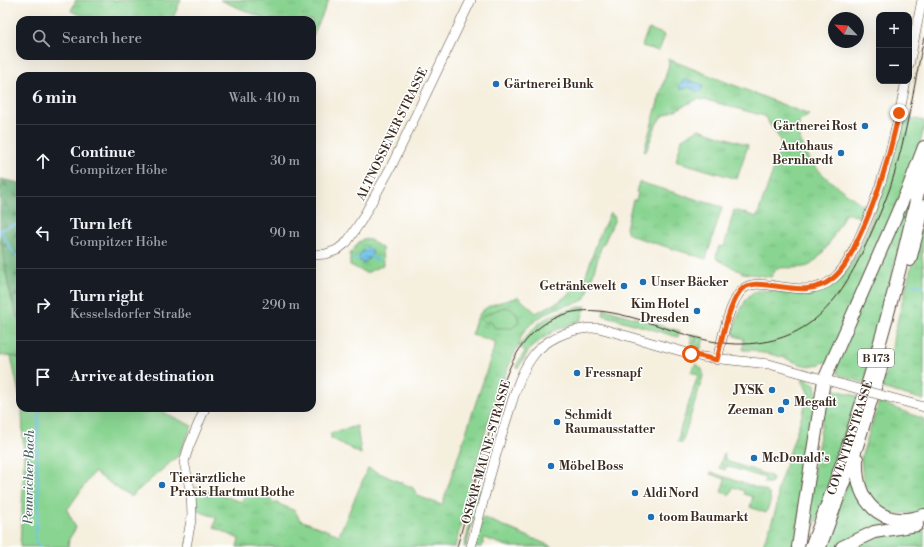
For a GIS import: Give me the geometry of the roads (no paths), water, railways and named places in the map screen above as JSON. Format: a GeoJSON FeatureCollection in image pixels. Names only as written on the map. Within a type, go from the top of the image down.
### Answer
{"type":"FeatureCollection","features":[{"type":"Feature","properties":{"kind":"highway"},"geometry":{"type":"LineString","coordinates":[[798,547],[824,380],[909,186],[924,147]]}},
{"type":"Feature","properties":{"kind":"highway","name":"COVENTRYSTRASSE"},"geometry":{"type":"LineString","coordinates":[[811,547],[848,446],[882,337],[924,165]]}},
{"type":"Feature","properties":{"kind":"highway","name":"B 173"},"geometry":{"type":"LineString","coordinates":[[820,547],[857,446],[889,340],[924,206]]}},
{"type":"Feature","properties":{"kind":"highway"},"geometry":{"type":"LineString","coordinates":[[857,446],[857,481],[860,492],[872,507],[884,515],[896,519],[911,519],[924,515]]}},
{"type":"Feature","properties":{"kind":"highway"},"geometry":{"type":"LineString","coordinates":[[842,547],[874,532],[924,522]]}},
{"type":"Feature","properties":{"kind":"street","name":"ALTNOSSENER STRASSE"},"geometry":{"type":"LineString","coordinates":[[316,255],[326,254],[337,250],[347,242],[361,221],[391,167],[471,0]]}},
{"type":"Feature","properties":{"kind":"street"},"geometry":{"type":"LineString","coordinates":[[912,50],[922,0]]}},
{"type":"Feature","properties":{"kind":"street"},"geometry":{"type":"LineString","coordinates":[[905,84],[888,163],[876,200],[842,269],[825,284],[808,289],[753,283],[741,290],[734,304],[717,360],[769,364],[924,407]]}},
{"type":"Feature","properties":{"kind":"street","name":"OSKAR-MAUNE-STRASSE"},"geometry":{"type":"LineString","coordinates":[[471,547],[500,440],[521,375],[529,361],[546,343],[560,336],[586,327],[603,328],[683,352],[717,360]]}},
{"type":"Feature","properties":{"kind":"street"},"geometry":{"type":"LineString","coordinates":[[186,547],[192,516],[191,493],[184,462],[203,412]]}},
{"type":"Feature","properties":{"kind":"water"},"geometry":{"type":"Polygon","coordinates":[[[684,79],[703,85],[701,91],[698,92],[689,87],[680,90],[679,86],[684,79]]]}},
{"type":"Feature","properties":{"kind":"water"},"geometry":{"type":"Polygon","coordinates":[[[366,248],[372,250],[373,253],[366,262],[363,263],[360,261],[359,255],[366,248]]]}},
{"type":"Feature","properties":{"kind":"waterway"},"geometry":{"type":"LineString","coordinates":[[0,230],[16,224]]}},
{"type":"Feature","properties":{"kind":"waterway","name":"Pennricher Bach"},"geometry":{"type":"LineString","coordinates":[[0,231],[16,255]]}},
{"type":"Feature","properties":{"kind":"waterway"},"geometry":{"type":"LineString","coordinates":[[370,257],[378,260]]}},
{"type":"Feature","properties":{"kind":"waterway"},"geometry":{"type":"LineString","coordinates":[[353,259],[362,258]]}},
{"type":"Feature","properties":{"kind":"waterway"},"geometry":{"type":"LineString","coordinates":[[911,283],[923,287]]}},
{"type":"Feature","properties":{"kind":"waterway","name":"Pennricher Bach"},"geometry":{"type":"LineString","coordinates":[[39,412],[37,459],[39,505],[35,538],[39,546]]}},
{"type":"Feature","properties":{"kind":"tram line"},"geometry":{"type":"LineString","coordinates":[[457,547],[501,391],[511,365],[525,342],[534,332],[547,322],[572,312],[599,311],[627,316],[678,332],[717,342],[743,344],[768,341],[789,335],[807,325],[836,297],[859,259],[888,194],[905,132],[924,37]]}},
{"type":"Feature","properties":{"kind":"place","name":"Gärtnerei Bunk"},"geometry":{"type":"Point","coordinates":[496,84]}},
{"type":"Feature","properties":{"kind":"place","name":"Gärtnerei Rost"},"geometry":{"type":"Point","coordinates":[865,126]}},
{"type":"Feature","properties":{"kind":"place","name":"Autohaus Bernhardt"},"geometry":{"type":"Point","coordinates":[841,153]}},
{"type":"Feature","properties":{"kind":"place","name":"Unser Bäcker"},"geometry":{"type":"Point","coordinates":[643,282]}},
{"type":"Feature","properties":{"kind":"place","name":"Getränkewelt"},"geometry":{"type":"Point","coordinates":[624,286]}},
{"type":"Feature","properties":{"kind":"place","name":"Kim Hotel Dresden"},"geometry":{"type":"Point","coordinates":[697,311]}},
{"type":"Feature","properties":{"kind":"place","name":"Fressnapf"},"geometry":{"type":"Point","coordinates":[577,373]}},
{"type":"Feature","properties":{"kind":"place","name":"JYSK"},"geometry":{"type":"Point","coordinates":[772,390]}},
{"type":"Feature","properties":{"kind":"place","name":"Megafit"},"geometry":{"type":"Point","coordinates":[786,402]}},
{"type":"Feature","properties":{"kind":"place","name":"Zeeman"},"geometry":{"type":"Point","coordinates":[781,410]}},
{"type":"Feature","properties":{"kind":"place","name":"Schmidt Raumausstatter"},"geometry":{"type":"Point","coordinates":[557,422]}},
{"type":"Feature","properties":{"kind":"place","name":"McDonald's"},"geometry":{"type":"Point","coordinates":[754,458]}},
{"type":"Feature","properties":{"kind":"place","name":"Möbel Boss"},"geometry":{"type":"Point","coordinates":[551,466]}},
{"type":"Feature","properties":{"kind":"place","name":"Tierärztliche Praxis Hartmut Bothe"},"geometry":{"type":"Point","coordinates":[162,485]}},
{"type":"Feature","properties":{"kind":"place","name":"Aldi Nord"},"geometry":{"type":"Point","coordinates":[635,493]}},
{"type":"Feature","properties":{"kind":"place","name":"toom Baumarkt"},"geometry":{"type":"Point","coordinates":[651,517]}}]}
